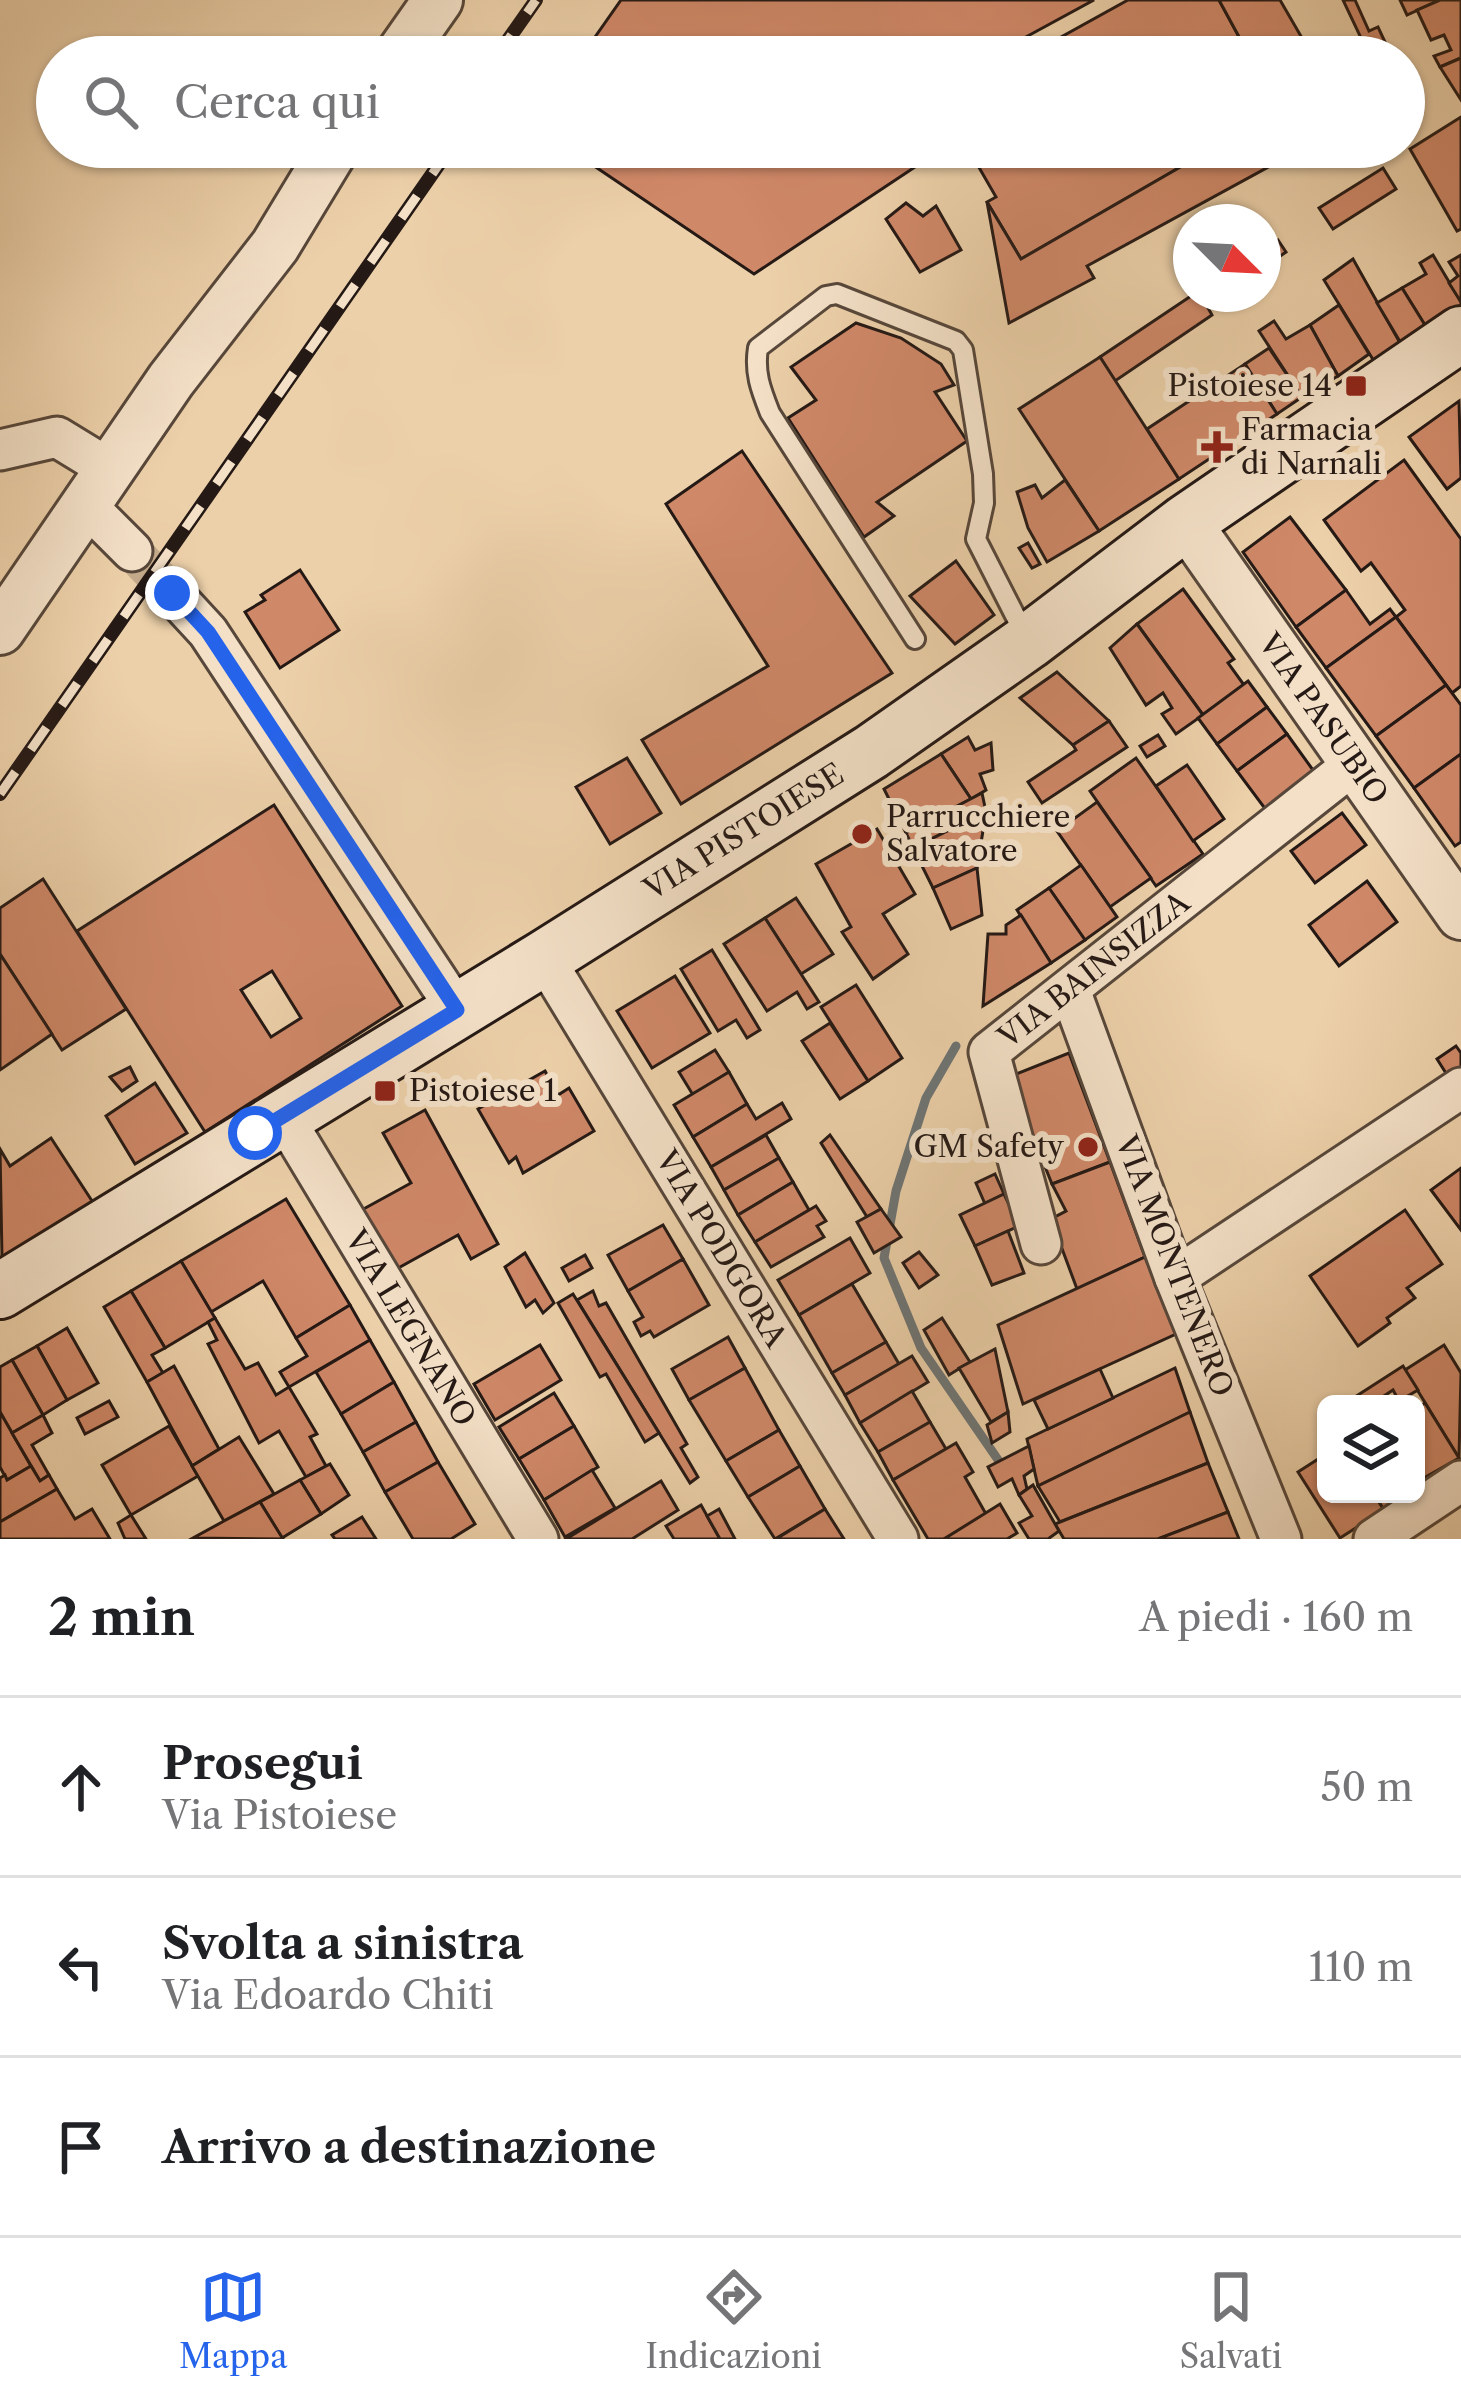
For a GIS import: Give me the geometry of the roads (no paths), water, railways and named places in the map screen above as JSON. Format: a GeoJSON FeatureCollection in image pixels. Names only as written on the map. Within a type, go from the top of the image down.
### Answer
{"type":"FeatureCollection","features":[{"type":"Feature","properties":{"kind":"main road","name":"VIA PISTOIESE"},"geometry":{"type":"LineString","coordinates":[[0,1291],[871,752],[1028,642],[1186,522],[1461,334]]}},
{"type":"Feature","properties":{"kind":"street"},"geometry":{"type":"LineString","coordinates":[[413,36],[438,0]]}},
{"type":"Feature","properties":{"kind":"street"},"geometry":{"type":"LineString","coordinates":[[0,630],[171,380],[264,261],[320,168]]}},
{"type":"Feature","properties":{"kind":"street"},"geometry":{"type":"LineString","coordinates":[[0,450],[57,437],[99,488],[132,551]]}},
{"type":"Feature","properties":{"kind":"street","name":"VIA PASUBIO"},"geometry":{"type":"LineString","coordinates":[[1186,522],[1461,915]]}},
{"type":"Feature","properties":{"kind":"street"},"geometry":{"type":"LineString","coordinates":[[172,593],[208,632],[457,1010]]}},
{"type":"Feature","properties":{"kind":"street","name":"VIA BAINSIZZA"},"geometry":{"type":"LineString","coordinates":[[1041,1244],[989,1052],[1354,764]]}},
{"type":"Feature","properties":{"kind":"street","name":"VIA PODGORA"},"geometry":{"type":"LineString","coordinates":[[544,958],[898,1539]]}},
{"type":"Feature","properties":{"kind":"street","name":"VIA MONTENERO"},"geometry":{"type":"LineString","coordinates":[[1070,990],[1175,1278],[1281,1539]]}},
{"type":"Feature","properties":{"kind":"street"},"geometry":{"type":"LineString","coordinates":[[1175,1278],[1461,1088]]}},
{"type":"Feature","properties":{"kind":"street","name":"VIA LEGNANO"},"geometry":{"type":"LineString","coordinates":[[283,1116],[531,1537]]}},
{"type":"Feature","properties":{"kind":"street"},"geometry":{"type":"LineString","coordinates":[[1374,1539],[1461,1480]]}},
{"type":"Feature","properties":{"kind":"lane"},"geometry":{"type":"LineString","coordinates":[[914,639],[770,413],[759,386],[758,348],[826,296],[837,294],[956,341],[963,350],[983,474],[984,503],[976,539],[1028,642]]}},
{"type":"Feature","properties":{"kind":"waterway"},"geometry":{"type":"LineString","coordinates":[[956,1046],[926,1098],[896,1191],[884,1258],[921,1348],[1003,1467]]}},
{"type":"Feature","properties":{"kind":"tunnel"},"geometry":{"type":"LineString","coordinates":[[132,551],[172,593]]}},
{"type":"Feature","properties":{"kind":"railway"},"geometry":{"type":"LineString","coordinates":[[511,36],[536,0]]}},
{"type":"Feature","properties":{"kind":"railway"},"geometry":{"type":"LineString","coordinates":[[0,794],[436,168]]}},
{"type":"Feature","properties":{"kind":"place","name":"Pistoiese 14"},"geometry":{"type":"Point","coordinates":[1356,386]}},
{"type":"Feature","properties":{"kind":"place","name":"Farmacia di Narnali"},"geometry":{"type":"Point","coordinates":[1217,447]}},
{"type":"Feature","properties":{"kind":"place","name":"Parrucchiere Salvatore"},"geometry":{"type":"Point","coordinates":[862,834]}},
{"type":"Feature","properties":{"kind":"place","name":"Pistoiese 1"},"geometry":{"type":"Point","coordinates":[385,1091]}},
{"type":"Feature","properties":{"kind":"place","name":"GM Safety"},"geometry":{"type":"Point","coordinates":[1088,1147]}}]}
